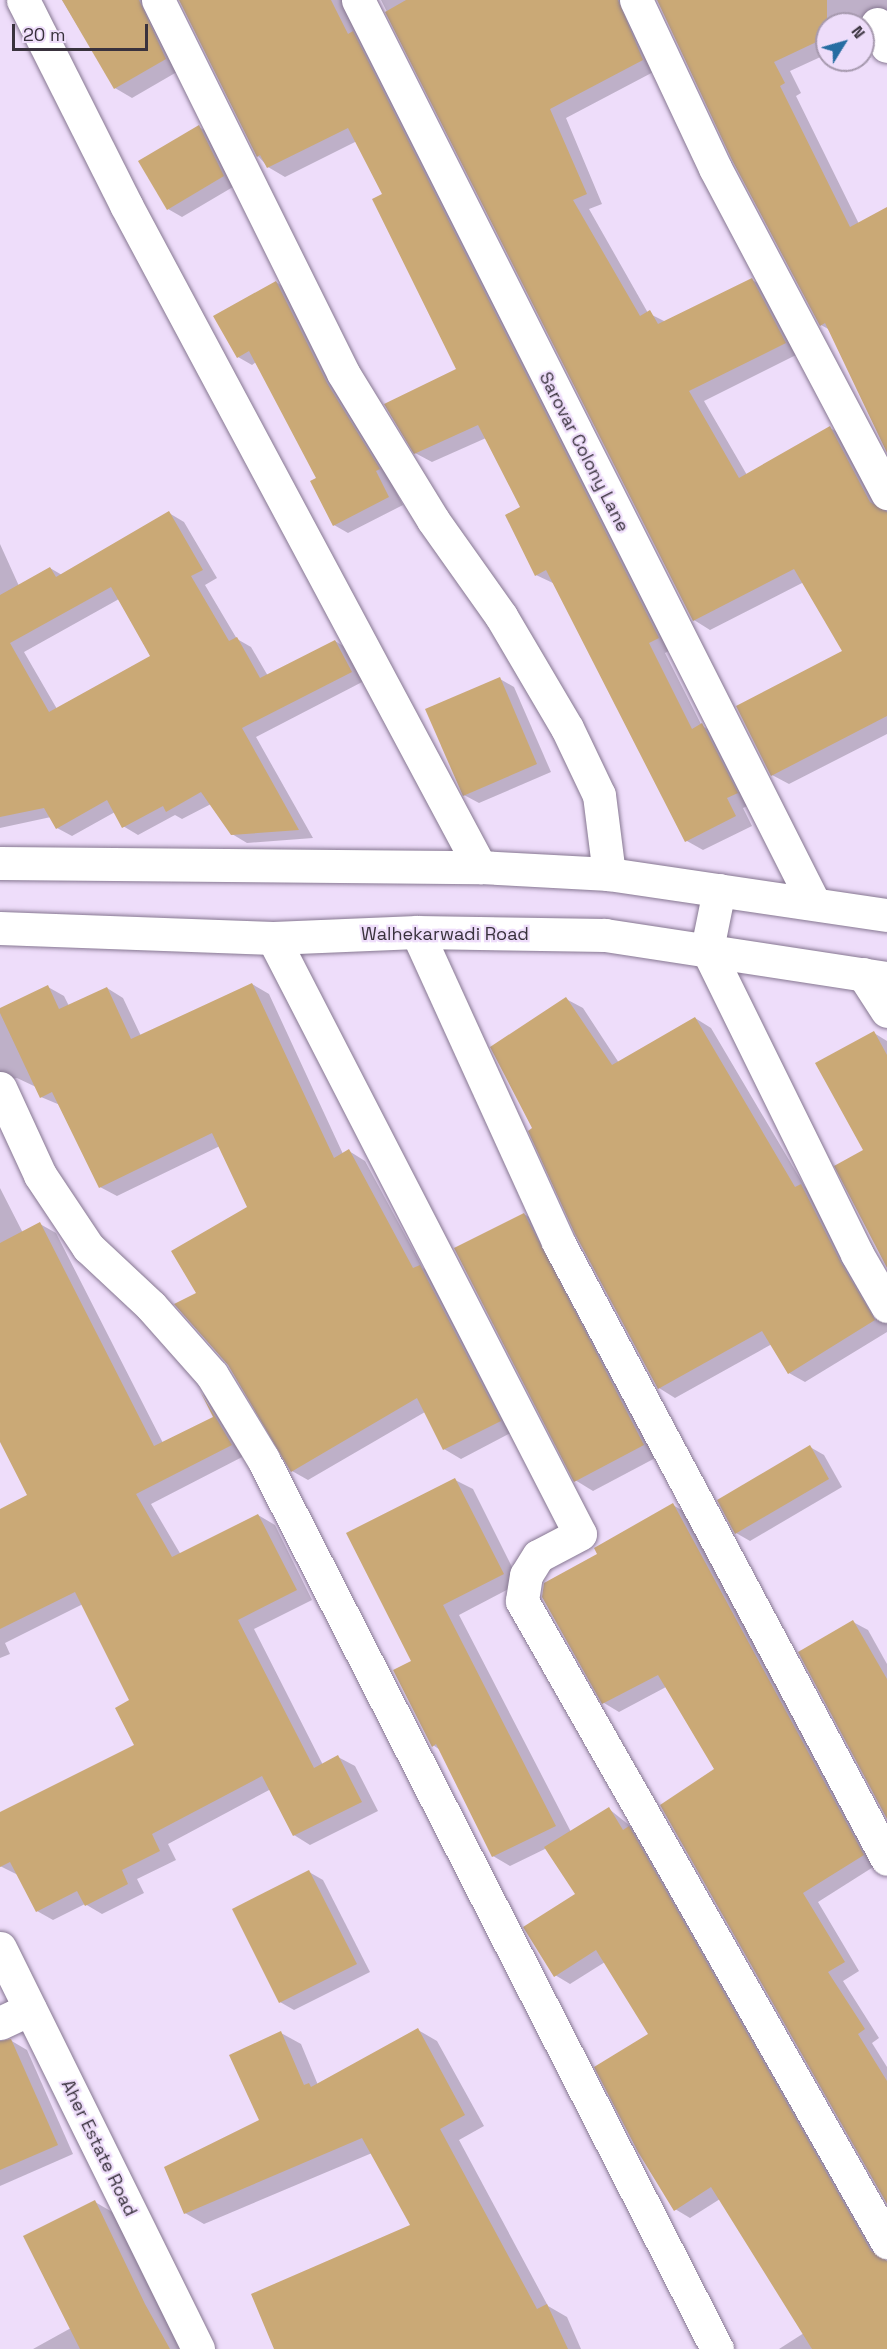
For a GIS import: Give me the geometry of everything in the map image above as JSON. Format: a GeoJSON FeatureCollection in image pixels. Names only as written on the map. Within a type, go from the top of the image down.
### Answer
{"type":"FeatureCollection","features":[{"type":"Feature","properties":{"kind":"street"},"geometry":{"type":"LineString","coordinates":[[23,0],[126,206],[480,867]]}},
{"type":"Feature","properties":{"kind":"street"},"geometry":{"type":"LineString","coordinates":[[158,0],[343,373],[433,520],[501,616],[567,728],[599,795],[609,874]]}},
{"type":"Feature","properties":{"kind":"street","name":"Sarovar Colony Lane"},"geometry":{"type":"LineString","coordinates":[[358,0],[814,903]]}},
{"type":"Feature","properties":{"kind":"street"},"geometry":{"type":"LineString","coordinates":[[636,0],[715,168],[887,493]]}},
{"type":"Feature","properties":{"kind":"street"},"geometry":{"type":"LineString","coordinates":[[0,863],[480,867],[609,874],[887,915]]}},
{"type":"Feature","properties":{"kind":"street"},"geometry":{"type":"LineString","coordinates":[[719,890],[707,949],[857,1254],[887,1306]]}},
{"type":"Feature","properties":{"kind":"street","name":"Walhekarwadi Road"},"geometry":{"type":"LineString","coordinates":[[0,928],[273,938],[417,932],[605,935],[875,976]]}},
{"type":"Feature","properties":{"kind":"street"},"geometry":{"type":"LineString","coordinates":[[417,932],[558,1242],[887,1859]]}},
{"type":"Feature","properties":{"kind":"street"},"geometry":{"type":"LineString","coordinates":[[273,938],[580,1534],[538,1556],[526,1575],[522,1601],[887,2242]]}},
{"type":"Feature","properties":{"kind":"street"},"geometry":{"type":"LineString","coordinates":[[875,976],[887,1011]]}},
{"type":"Feature","properties":{"kind":"street"},"geometry":{"type":"LineString","coordinates":[[0,1088],[40,1175],[88,1246],[151,1306],[212,1375],[263,1459],[717,2349]]}},
{"type":"Feature","properties":{"kind":"street","name":"Aher Estate Road"},"geometry":{"type":"LineString","coordinates":[[0,1948],[198,2349]]}},
{"type":"Feature","properties":{"kind":"street"},"geometry":{"type":"LineString","coordinates":[[0,2023],[30,2009]]}},
{"type":"Feature","properties":{"kind":"building"},"geometry":{"type":"Polygon","coordinates":[[[62,0],[139,0],[166,59],[114,89],[62,0]]]}},
{"type":"Feature","properties":{"kind":"building"},"geometry":{"type":"Polygon","coordinates":[[[179,0],[331,0],[348,34],[353,31],[659,638],[649,643],[692,729],[702,723],[738,793],[727,798],[736,816],[685,842],[546,570],[535,576],[505,515],[520,507],[478,425],[414,454],[384,404],[456,369],[372,199],[382,194],[348,128],[267,168],[260,155],[257,157],[179,0]]]}},
{"type":"Feature","properties":{"kind":"building"},"geometry":{"type":"Polygon","coordinates":[[[406,0],[618,0],[643,60],[550,109],[587,194],[573,200],[640,316],[650,310],[658,324],[752,278],[786,343],[689,391],[739,478],[830,426],[870,502],[887,512],[887,716],[771,776],[736,706],[842,651],[794,569],[693,621],[385,12],[406,0]]]}},
{"type":"Feature","properties":{"kind":"building"},"geometry":{"type":"Polygon","coordinates":[[[657,0],[827,0],[827,12],[815,12],[815,43],[774,62],[785,83],[780,86],[850,227],[887,207],[887,453],[825,323],[820,326],[732,160],[657,0]]]}},
{"type":"Feature","properties":{"kind":"building"},"geometry":{"type":"Polygon","coordinates":[[[199,125],[224,176],[167,210],[138,161],[199,125]]]}},
{"type":"Feature","properties":{"kind":"building"},"geometry":{"type":"Polygon","coordinates":[[[276,281],[327,383],[380,469],[376,471],[389,497],[333,526],[310,481],[316,478],[249,351],[237,358],[213,316],[276,281]]]}},
{"type":"Feature","properties":{"kind":"building"},"geometry":{"type":"Polygon","coordinates":[[[169,511],[203,570],[191,576],[229,641],[237,637],[260,678],[335,640],[352,672],[242,728],[299,830],[231,835],[201,792],[166,812],[163,806],[122,828],[107,800],[56,829],[44,808],[0,817],[0,595],[50,567],[56,577],[169,511]],[[111,587],[10,643],[49,712],[150,656],[111,587]]]}},
{"type":"Feature","properties":{"kind":"building"},"geometry":{"type":"Polygon","coordinates":[[[500,677],[537,764],[463,796],[425,709],[500,677]]]}},
{"type":"Feature","properties":{"kind":"building"},"geometry":{"type":"Polygon","coordinates":[[[252,983],[334,1158],[349,1149],[413,1268],[420,1265],[501,1421],[443,1450],[417,1398],[291,1472],[228,1365],[174,1304],[196,1293],[171,1251],[247,1207],[212,1133],[99,1188],[52,1092],[40,1098],[0,1013],[0,1008],[48,985],[59,1009],[107,987],[131,1039],[252,983]]]}},
{"type":"Feature","properties":{"kind":"building"},"geometry":{"type":"Polygon","coordinates":[[[566,997],[612,1065],[695,1017],[795,1187],[801,1184],[841,1263],[875,1320],[788,1374],[762,1331],[658,1389],[575,1234],[528,1131],[532,1128],[490,1047],[566,997]]]}},
{"type":"Feature","properties":{"kind":"building"},"geometry":{"type":"Polygon","coordinates":[[[874,1031],[887,1055],[887,1268],[834,1166],[863,1150],[815,1063],[874,1031]]]}},
{"type":"Feature","properties":{"kind":"building"},"geometry":{"type":"Polygon","coordinates":[[[524,1213],[644,1445],[574,1482],[454,1248],[524,1213]]]}},
{"type":"Feature","properties":{"kind":"building"},"geometry":{"type":"Polygon","coordinates":[[[40,1222],[154,1446],[213,1417],[200,1391],[232,1445],[136,1494],[172,1557],[258,1514],[297,1590],[238,1620],[314,1768],[338,1755],[362,1802],[293,1836],[262,1776],[152,1834],[160,1851],[122,1870],[128,1884],[85,1906],[77,1891],[36,1912],[10,1862],[0,1867],[0,1812],[134,1745],[115,1708],[129,1700],[75,1592],[0,1629],[0,1509],[27,1495],[0,1442],[0,1243],[40,1222]]]}},
{"type":"Feature","properties":{"kind":"building"},"geometry":{"type":"Polygon","coordinates":[[[810,1445],[829,1479],[735,1534],[717,1500],[810,1445]]]}},
{"type":"Feature","properties":{"kind":"building"},"geometry":{"type":"Polygon","coordinates":[[[455,1478],[504,1574],[443,1605],[556,1826],[492,1857],[436,1744],[432,1747],[393,1670],[411,1661],[346,1533],[455,1478]]]}},
{"type":"Feature","properties":{"kind":"building"},"geometry":{"type":"Polygon","coordinates":[[[673,1503],[864,1855],[803,1893],[845,1962],[828,1972],[865,2029],[858,2034],[887,2081],[887,2204],[660,1805],[714,1769],[658,1675],[602,1704],[542,1597],[544,1583],[597,1554],[594,1548],[673,1503]]]}},
{"type":"Feature","properties":{"kind":"building"},"geometry":{"type":"Polygon","coordinates":[[[853,1620],[887,1679],[887,1819],[798,1652],[853,1620]]]}},
{"type":"Feature","properties":{"kind":"building"},"geometry":{"type":"Polygon","coordinates":[[[609,1807],[623,1830],[629,1826],[871,2251],[887,2261],[887,2349],[812,2349],[711,2187],[674,2211],[638,2152],[594,2067],[648,2034],[596,1950],[554,1977],[523,1927],[575,1894],[544,1847],[609,1807]]]}},
{"type":"Feature","properties":{"kind":"building"},"geometry":{"type":"Polygon","coordinates":[[[309,1870],[357,1964],[279,2003],[232,1909],[309,1870]]]}},
{"type":"Feature","properties":{"kind":"building"},"geometry":{"type":"Polygon","coordinates":[[[418,2028],[465,2115],[440,2129],[537,2309],[547,2304],[568,2349],[274,2349],[251,2294],[410,2225],[362,2138],[184,2214],[164,2167],[259,2120],[229,2055],[281,2031],[304,2085],[309,2083],[311,2087],[418,2028]]]}},
{"type":"Feature","properties":{"kind":"building"},"geometry":{"type":"Polygon","coordinates":[[[11,2039],[58,2145],[0,2170],[0,2041],[11,2039]]]}},
{"type":"Feature","properties":{"kind":"building"},"geometry":{"type":"Polygon","coordinates":[[[95,2200],[145,2304],[170,2349],[80,2349],[23,2236],[95,2200]]]}}]}
